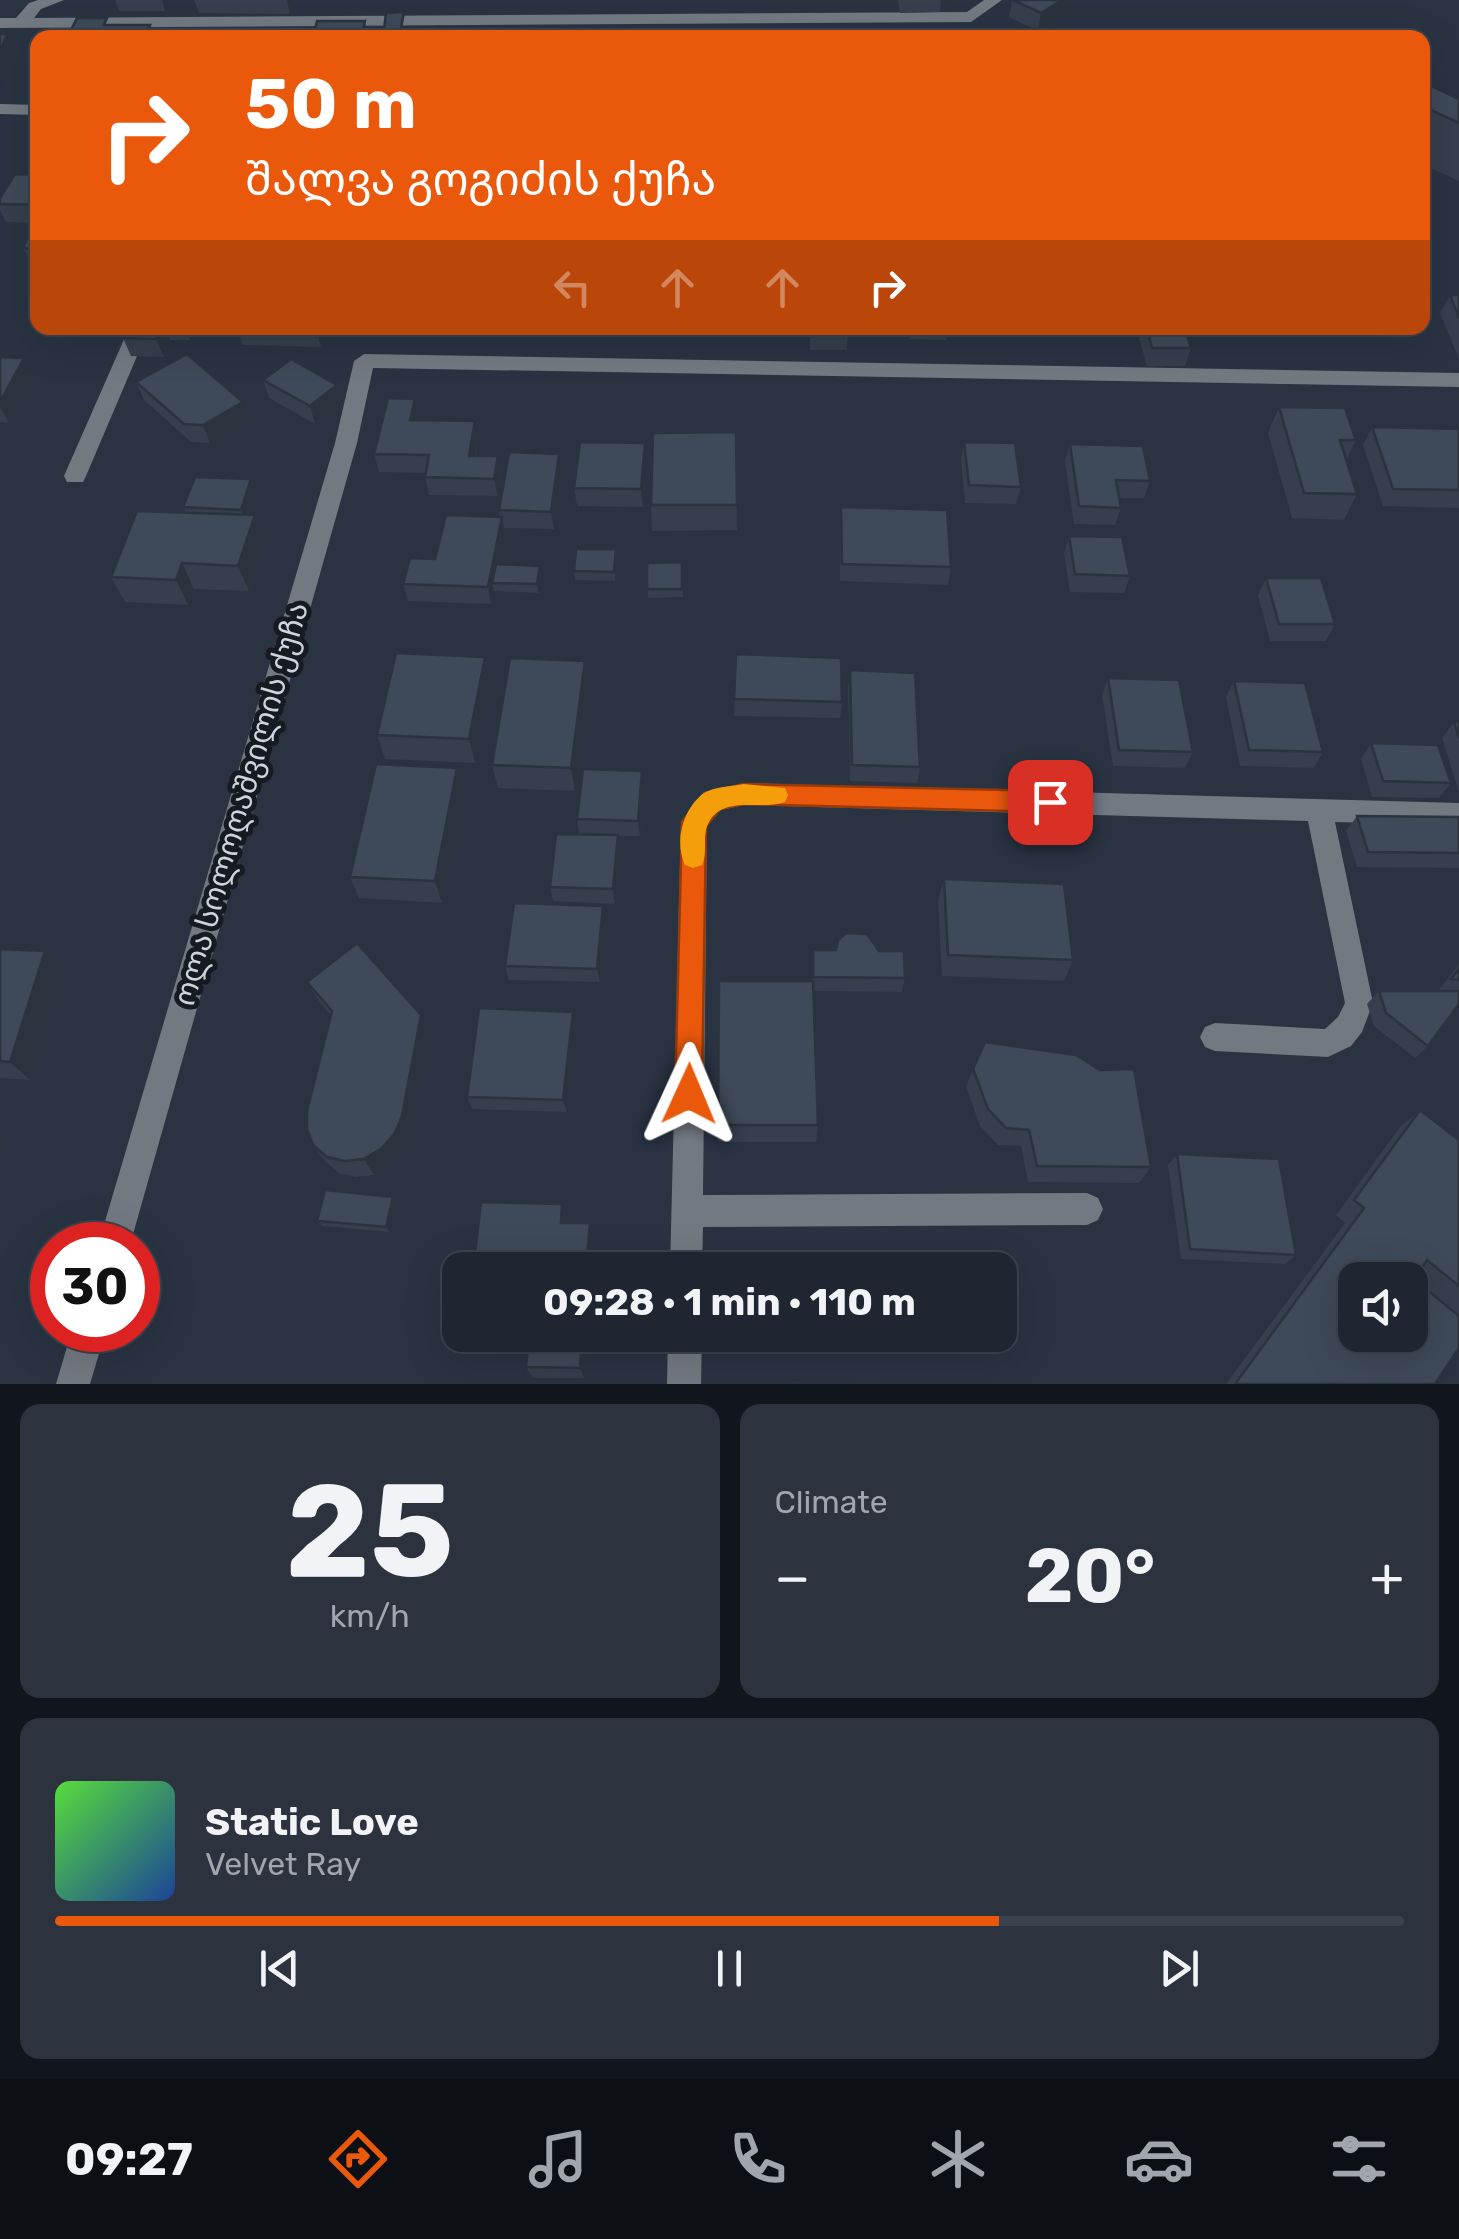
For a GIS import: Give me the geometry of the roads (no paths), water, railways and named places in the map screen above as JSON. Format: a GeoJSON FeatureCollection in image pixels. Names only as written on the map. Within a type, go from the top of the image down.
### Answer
{"type":"FeatureCollection","features":[{"type":"Feature","properties":{"kind":"street"},"geometry":{"type":"LineString","coordinates":[[22,23],[35,6],[56,0]]}},
{"type":"Feature","properties":{"kind":"street"},"geometry":{"type":"LineString","coordinates":[[0,24],[971,16],[994,0]]}},
{"type":"Feature","properties":{"kind":"street"},"geometry":{"type":"LineString","coordinates":[[0,109],[30,110]]}},
{"type":"Feature","properties":{"kind":"street"},"geometry":{"type":"LineString","coordinates":[[75,476],[136,335]]}},
{"type":"Feature","properties":{"kind":"street","name":"ოლა სოლოღაშვილის ქუჩა"},"geometry":{"type":"LineString","coordinates":[[121,1222],[346,443],[364,361],[1459,380]]}},
{"type":"Feature","properties":{"kind":"street"},"geometry":{"type":"LineString","coordinates":[[686,1252],[694,822],[713,800],[744,794],[1459,814]]}},
{"type":"Feature","properties":{"kind":"street"},"geometry":{"type":"LineString","coordinates":[[1215,1037],[1328,1043],[1344,1035],[1355,1019],[1360,1003],[1319,808]]}},
{"type":"Feature","properties":{"kind":"street"},"geometry":{"type":"LineString","coordinates":[[686,1211],[1087,1210]]}},
{"type":"Feature","properties":{"kind":"street"},"geometry":{"type":"LineString","coordinates":[[73,1384],[82,1352]]}},
{"type":"Feature","properties":{"kind":"street"},"geometry":{"type":"LineString","coordinates":[[684,1352],[684,1384]]}}]}
